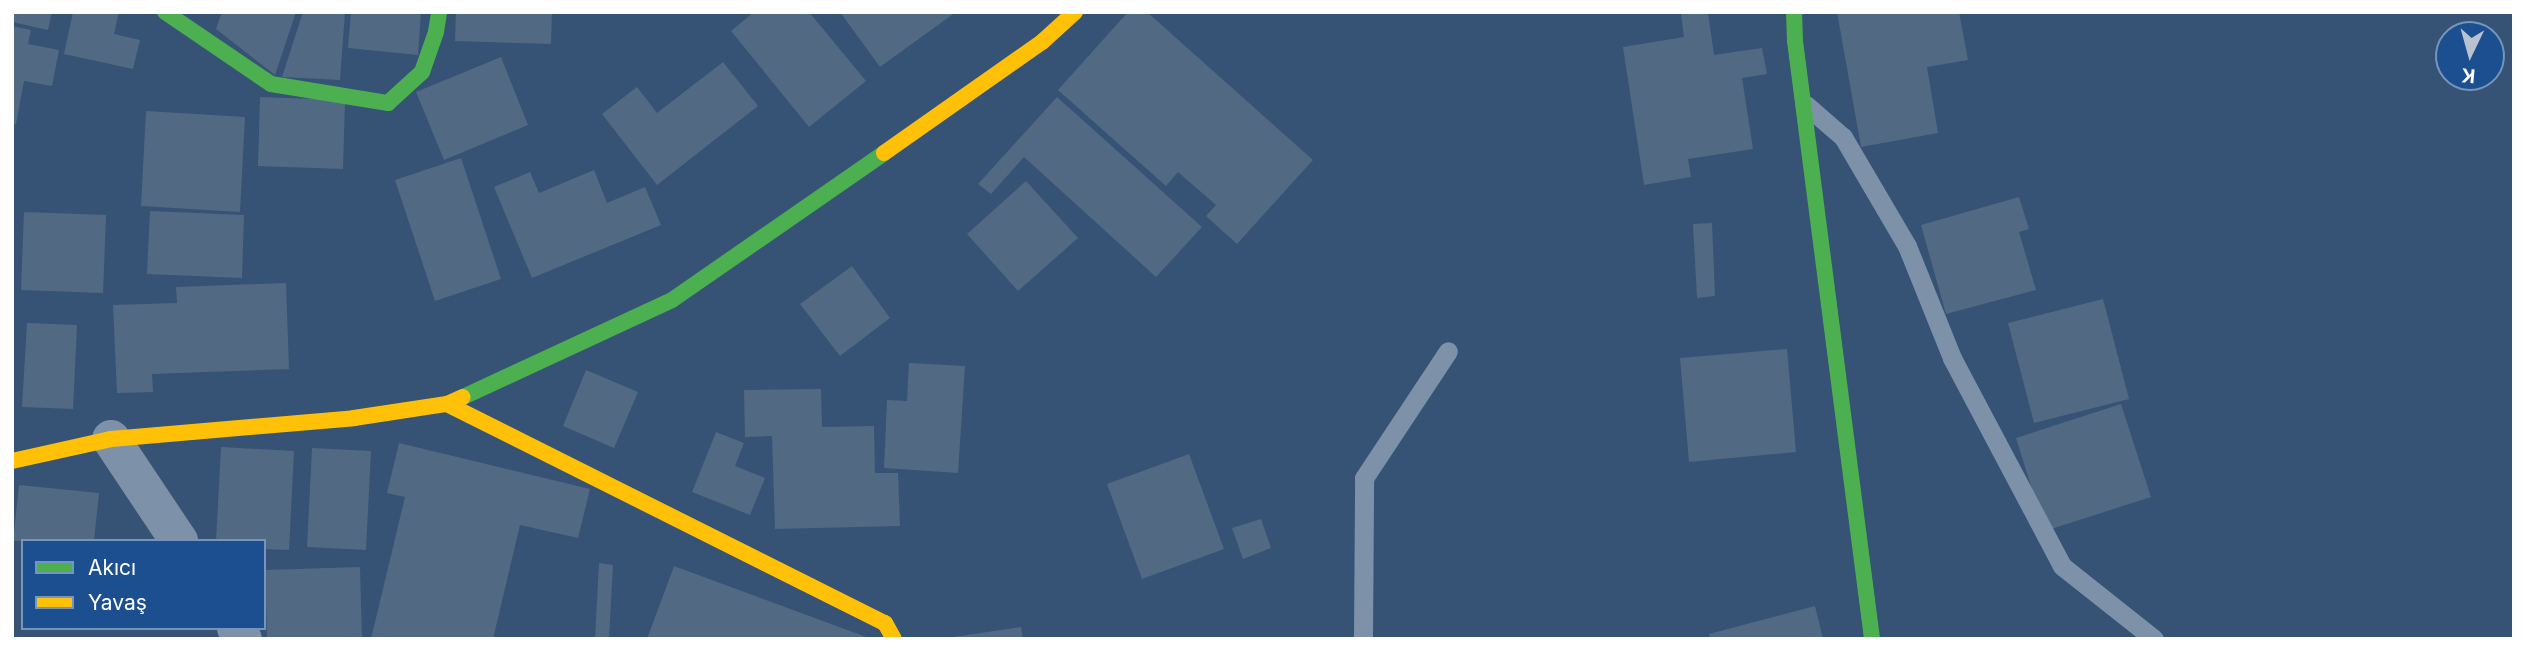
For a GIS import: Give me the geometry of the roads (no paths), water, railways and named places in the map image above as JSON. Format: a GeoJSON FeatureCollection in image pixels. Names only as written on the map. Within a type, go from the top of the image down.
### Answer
{"type":"FeatureCollection","features":[{"type":"Feature","properties":{"kind":"street"},"geometry":{"type":"LineString","coordinates":[[165,12],[271,84],[388,103],[422,72],[436,32],[439,12]]}},
{"type":"Feature","properties":{"kind":"street"},"geometry":{"type":"LineString","coordinates":[[12,461],[111,439],[354,418],[447,404],[672,300],[1042,42],[1075,12]]}},
{"type":"Feature","properties":{"kind":"street"},"geometry":{"type":"LineString","coordinates":[[1794,12],[1794,41],[1872,639]]}},
{"type":"Feature","properties":{"kind":"street"},"geometry":{"type":"LineString","coordinates":[[447,404],[885,623],[894,639]]}},
{"type":"Feature","properties":{"kind":"street"},"geometry":{"type":"LineString","coordinates":[[111,439],[178,539]]}},
{"type":"Feature","properties":{"kind":"lane"},"geometry":{"type":"LineString","coordinates":[[1802,103],[1843,137],[1907,246],[1952,358],[2062,566],[2154,639]]}},
{"type":"Feature","properties":{"kind":"lane"},"geometry":{"type":"LineString","coordinates":[[1363,639],[1364,478],[1448,351]]}}]}
